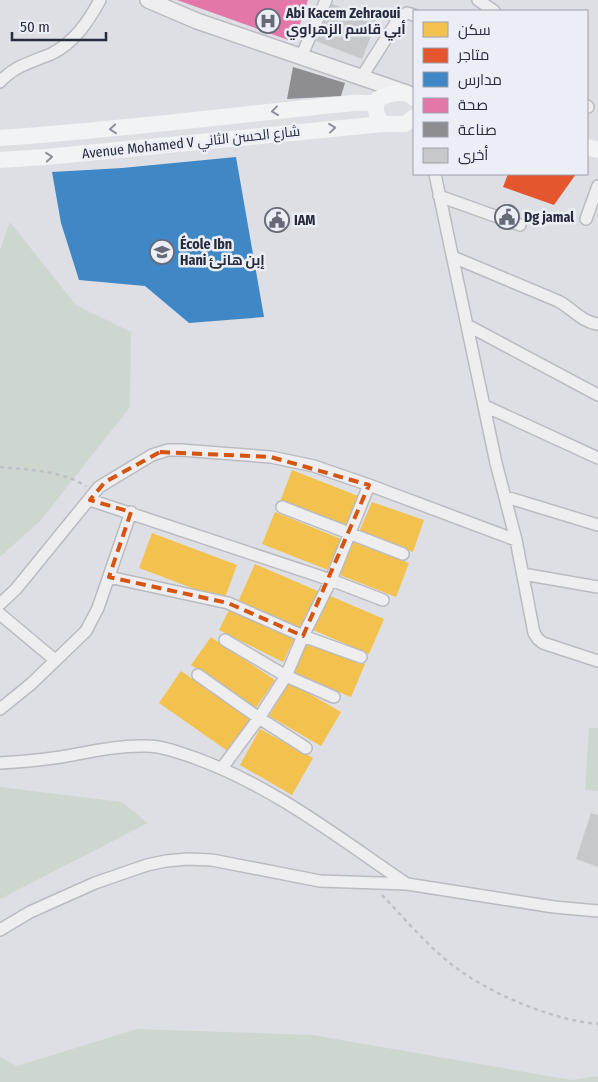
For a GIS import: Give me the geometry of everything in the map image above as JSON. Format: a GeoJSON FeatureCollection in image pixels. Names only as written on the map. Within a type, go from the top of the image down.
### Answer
{"type":"FeatureCollection","features":[{"type":"Feature","properties":{"kind":"main road","name":"Avenue Mohamed V شارع الحسن الثاني"},"geometry":{"type":"LineString","coordinates":[[0,138],[191,122],[377,101],[393,94],[410,96]]}},
{"type":"Feature","properties":{"kind":"main road"},"geometry":{"type":"LineString","coordinates":[[377,101],[377,118],[383,124]]}},
{"type":"Feature","properties":{"kind":"main road","name":"Avenue Mohamed V شارع الحسن الثاني"},"geometry":{"type":"LineString","coordinates":[[0,160],[383,124],[405,124],[413,119]]}},
{"type":"Feature","properties":{"kind":"street"},"geometry":{"type":"LineString","coordinates":[[0,82],[6,75],[18,67],[51,53],[66,45],[77,36],[92,16],[100,0]]}},
{"type":"Feature","properties":{"kind":"street"},"geometry":{"type":"LineString","coordinates":[[148,0],[197,21],[410,96]]}},
{"type":"Feature","properties":{"kind":"street"},"geometry":{"type":"LineString","coordinates":[[301,57],[326,0]]}},
{"type":"Feature","properties":{"kind":"street"},"geometry":{"type":"LineString","coordinates":[[478,0],[493,10]]}},
{"type":"Feature","properties":{"kind":"street"},"geometry":{"type":"LineString","coordinates":[[361,78],[399,18],[407,13],[413,14]]}},
{"type":"Feature","properties":{"kind":"street"},"geometry":{"type":"LineString","coordinates":[[361,78],[377,101]]}},
{"type":"Feature","properties":{"kind":"street"},"geometry":{"type":"LineString","coordinates":[[435,175],[496,463],[516,540],[532,626],[538,639],[543,643],[598,661]]}},
{"type":"Feature","properties":{"kind":"street"},"geometry":{"type":"LineString","coordinates":[[586,219],[598,186]]}},
{"type":"Feature","properties":{"kind":"street"},"geometry":{"type":"LineString","coordinates":[[439,196],[520,225]]}},
{"type":"Feature","properties":{"kind":"street"},"geometry":{"type":"LineString","coordinates":[[453,257],[558,301],[583,319],[598,324]]}},
{"type":"Feature","properties":{"kind":"street"},"geometry":{"type":"LineString","coordinates":[[467,324],[598,395]]}},
{"type":"Feature","properties":{"kind":"street"},"geometry":{"type":"LineString","coordinates":[[485,406],[598,458]]}},
{"type":"Feature","properties":{"kind":"street"},"geometry":{"type":"LineString","coordinates":[[0,604],[16,589],[105,482],[152,455],[168,450],[286,459],[314,466],[516,540]]}},
{"type":"Feature","properties":{"kind":"street"},"geometry":{"type":"LineString","coordinates":[[222,768],[259,718],[286,676],[303,636],[331,580],[369,485]]}},
{"type":"Feature","properties":{"kind":"street"},"geometry":{"type":"LineString","coordinates":[[93,496],[131,512],[331,580],[383,600]]}},
{"type":"Feature","properties":{"kind":"street"},"geometry":{"type":"LineString","coordinates":[[506,497],[598,525]]}},
{"type":"Feature","properties":{"kind":"street"},"geometry":{"type":"LineString","coordinates":[[282,507],[403,554]]}},
{"type":"Feature","properties":{"kind":"street"},"geometry":{"type":"LineString","coordinates":[[2,705],[86,631],[98,608],[131,512]]}},
{"type":"Feature","properties":{"kind":"street"},"geometry":{"type":"LineString","coordinates":[[523,574],[598,587]]}},
{"type":"Feature","properties":{"kind":"street"},"geometry":{"type":"LineString","coordinates":[[108,577],[228,603],[303,636],[360,656]]}},
{"type":"Feature","properties":{"kind":"street"},"geometry":{"type":"LineString","coordinates":[[0,614],[55,660]]}},
{"type":"Feature","properties":{"kind":"street"},"geometry":{"type":"LineString","coordinates":[[225,640],[286,676],[334,698]]}},
{"type":"Feature","properties":{"kind":"street"},"geometry":{"type":"LineString","coordinates":[[198,675],[306,748]]}},
{"type":"Feature","properties":{"kind":"street"},"geometry":{"type":"LineString","coordinates":[[0,763],[59,757],[124,746],[150,746],[179,752],[222,768],[293,807],[407,884]]}},
{"type":"Feature","properties":{"kind":"street"},"geometry":{"type":"LineString","coordinates":[[0,930],[30,912],[95,884],[148,865],[188,859],[212,860],[320,881],[407,884],[554,907],[598,911]]}},
{"type":"Feature","properties":{"kind":"path"},"geometry":{"type":"LineString","coordinates":[[0,467],[52,472],[74,479],[93,496]]}},
{"type":"Feature","properties":{"kind":"path"},"geometry":{"type":"LineString","coordinates":[[371,883],[425,939],[458,969],[485,986],[514,1000],[563,1018],[598,1024]]}},
{"type":"Feature","properties":{"kind":"highlighted area"},"geometry":{"type":"Polygon","coordinates":[[[160,452],[271,457],[369,485],[303,636],[228,603],[109,577],[131,512],[90,500],[105,482],[160,452]]]}},
{"type":"Feature","properties":{"kind":"shaded area"},"geometry":{"type":"Polygon","coordinates":[[[10,222],[76,305],[131,332],[130,407],[41,520],[0,557],[0,249],[10,222]]]}},
{"type":"Feature","properties":{"kind":"shaded area"},"geometry":{"type":"Polygon","coordinates":[[[589,728],[598,728],[598,791],[585,790],[589,728]]]}},
{"type":"Feature","properties":{"kind":"shaded area"},"geometry":{"type":"Polygon","coordinates":[[[0,787],[122,802],[148,823],[0,899],[0,787]]]}},
{"type":"Feature","properties":{"kind":"shaded area"},"geometry":{"type":"Polygon","coordinates":[[[137,1029],[313,1035],[572,1080],[598,1076],[598,1082],[0,1082],[0,1057],[17,1066],[137,1029]]]}},
{"type":"Feature","properties":{"kind":"building: سكن"},"geometry":{"type":"Polygon","coordinates":[[[292,470],[358,496],[346,527],[280,502],[292,470]]]}},
{"type":"Feature","properties":{"kind":"building: سكن"},"geometry":{"type":"Polygon","coordinates":[[[372,502],[424,520],[413,552],[359,532],[372,502]]]}},
{"type":"Feature","properties":{"kind":"building: سكن"},"geometry":{"type":"Polygon","coordinates":[[[275,512],[341,539],[328,570],[262,544],[275,512]]]}},
{"type":"Feature","properties":{"kind":"building: سكن"},"geometry":{"type":"Polygon","coordinates":[[[152,533],[237,565],[224,600],[139,568],[152,533]]]}},
{"type":"Feature","properties":{"kind":"building: سكن"},"geometry":{"type":"Polygon","coordinates":[[[353,542],[409,563],[396,597],[340,575],[353,542]]]}},
{"type":"Feature","properties":{"kind":"building: سكن"},"geometry":{"type":"Polygon","coordinates":[[[255,564],[320,592],[303,630],[238,602],[255,564]]]}},
{"type":"Feature","properties":{"kind":"building: سكن"},"geometry":{"type":"Polygon","coordinates":[[[328,595],[384,619],[369,654],[313,630],[328,595]]]}},
{"type":"Feature","properties":{"kind":"building: سكن"},"geometry":{"type":"Polygon","coordinates":[[[231,606],[295,638],[283,662],[219,630],[231,606]]]}},
{"type":"Feature","properties":{"kind":"building: سكن"},"geometry":{"type":"Polygon","coordinates":[[[211,637],[275,680],[256,708],[191,665],[211,637]]]}},
{"type":"Feature","properties":{"kind":"building: سكن"},"geometry":{"type":"Polygon","coordinates":[[[306,641],[365,664],[351,697],[293,674],[306,641]]]}},
{"type":"Feature","properties":{"kind":"building: سكن"},"geometry":{"type":"Polygon","coordinates":[[[181,671],[251,720],[229,752],[159,703],[181,671]]]}},
{"type":"Feature","properties":{"kind":"building: سكن"},"geometry":{"type":"Polygon","coordinates":[[[289,682],[341,712],[321,746],[269,716],[289,682]]]}},
{"type":"Feature","properties":{"kind":"building: سكن"},"geometry":{"type":"Polygon","coordinates":[[[260,729],[313,758],[292,795],[240,765],[260,729]]]}},
{"type":"Feature","properties":{"kind":"building: متاجر"},"geometry":{"type":"Polygon","coordinates":[[[508,175],[575,175],[554,205],[503,187],[508,175]]]}},
{"type":"Feature","properties":{"kind":"building: مدارس","name":"École Ibn Hani إبن هانئ"},"geometry":{"type":"Polygon","coordinates":[[[236,157],[264,317],[189,323],[145,286],[79,280],[61,223],[52,172],[122,168],[236,157]]]}},
{"type":"Feature","properties":{"kind":"building: صحة","name":"Abi Kacem Zehraoui أبي قاسم الزهراوي"},"geometry":{"type":"Polygon","coordinates":[[[177,0],[308,0],[294,42],[177,0]]]}},
{"type":"Feature","properties":{"kind":"building: صناعة"},"geometry":{"type":"Polygon","coordinates":[[[293,67],[345,83],[341,96],[287,99],[293,67]]]}},
{"type":"Feature","properties":{"kind":"building: أخرى"},"geometry":{"type":"Polygon","coordinates":[[[330,3],[377,21],[362,59],[316,41],[330,3]]]}},
{"type":"Feature","properties":{"kind":"building: أخرى"},"geometry":{"type":"Polygon","coordinates":[[[591,813],[598,815],[598,867],[576,859],[591,813]]]}},
{"type":"Feature","properties":{"kind":"place","name":"Abi Kacem Zehraoui أبي قاسم الزهراوي"},"geometry":{"type":"Point","coordinates":[268,21]}},
{"type":"Feature","properties":{"kind":"place","name":"Dg jamal"},"geometry":{"type":"Point","coordinates":[507,217]}},
{"type":"Feature","properties":{"kind":"place","name":"IAM"},"geometry":{"type":"Point","coordinates":[277,220]}},
{"type":"Feature","properties":{"kind":"place","name":"École Ibn Hani إبن هانئ"},"geometry":{"type":"Point","coordinates":[162,252]}}]}
